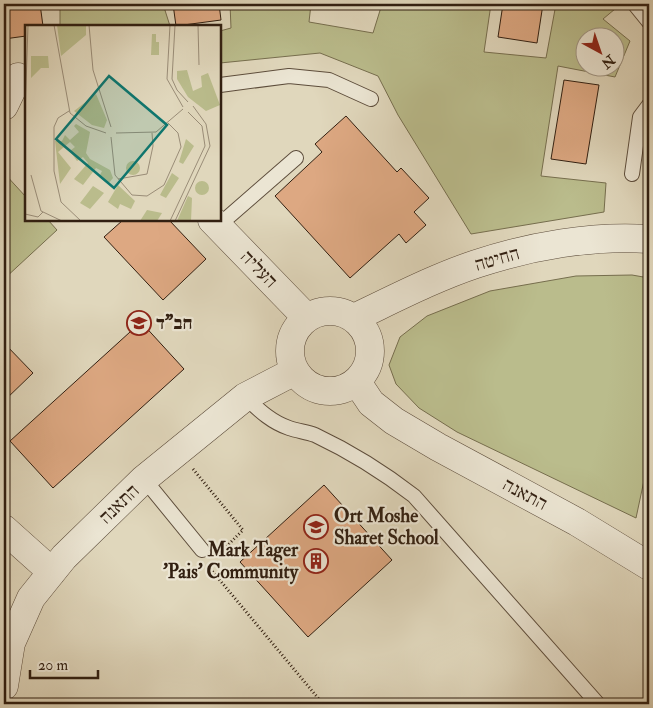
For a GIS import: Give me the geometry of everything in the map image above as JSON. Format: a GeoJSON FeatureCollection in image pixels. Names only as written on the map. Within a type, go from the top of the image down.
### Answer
{"type":"FeatureCollection","features":[{"type":"Feature","properties":{"kind":"street"},"geometry":{"type":"LineString","coordinates":[[4,106],[16,76]]}},
{"type":"Feature","properties":{"kind":"street","name":"העליה"},"geometry":{"type":"LineString","coordinates":[[215,223],[307,318]]}},
{"type":"Feature","properties":{"kind":"street","name":"החיטה"},"geometry":{"type":"LineString","coordinates":[[354,318],[468,267],[511,255],[581,241],[649,239]]}},
{"type":"Feature","properties":{"kind":"street"},"geometry":{"type":"LineString","coordinates":[[330,310],[342,312],[354,318],[363,326],[371,349],[370,361],[365,372],[347,388],[323,391],[312,387],[295,371],[291,360],[290,348],[298,326],[318,312],[330,310]]}},
{"type":"Feature","properties":{"kind":"street","name":"התאנה"},"geometry":{"type":"LineString","coordinates":[[4,686],[11,643],[31,598],[64,557],[144,479],[245,397],[295,371]]}},
{"type":"Feature","properties":{"kind":"street","name":"התאנה"},"geometry":{"type":"LineString","coordinates":[[356,382],[371,403],[394,421],[576,522],[649,566]]}},
{"type":"Feature","properties":{"kind":"street"},"geometry":{"type":"LineString","coordinates":[[4,529],[52,572]]}},
{"type":"Feature","properties":{"kind":"lane"},"geometry":{"type":"LineString","coordinates":[[636,6],[649,22]]}},
{"type":"Feature","properties":{"kind":"lane"},"geometry":{"type":"LineString","coordinates":[[221,85],[288,76],[330,80],[371,99]]}},
{"type":"Feature","properties":{"kind":"lane"},"geometry":{"type":"LineString","coordinates":[[632,174],[640,117],[649,105]]}},
{"type":"Feature","properties":{"kind":"lane"},"geometry":{"type":"LineString","coordinates":[[221,218],[296,158]]}},
{"type":"Feature","properties":{"kind":"lane"},"geometry":{"type":"LineString","coordinates":[[245,397],[267,418],[288,427],[313,434],[349,452],[382,472],[414,496],[598,704]]}},
{"type":"Feature","properties":{"kind":"lane"},"geometry":{"type":"LineString","coordinates":[[144,479],[202,550]]}},
{"type":"Feature","properties":{"kind":"path"},"geometry":{"type":"LineString","coordinates":[[179,451],[243,530],[207,565],[323,704]]}},
{"type":"Feature","properties":{"kind":"green space"},"geometry":{"type":"Polygon","coordinates":[[[60,4],[163,4],[170,25],[60,25],[60,4]]]}},
{"type":"Feature","properties":{"kind":"green space"},"geometry":{"type":"Polygon","coordinates":[[[230,4],[311,4],[309,22],[373,33],[382,4],[491,4],[484,52],[546,58],[556,4],[621,4],[603,19],[614,28],[576,28],[576,69],[558,66],[541,176],[606,183],[604,212],[471,234],[398,115],[378,76],[320,53],[221,63],[221,31],[231,28],[230,4]]]}},
{"type":"Feature","properties":{"kind":"green space"},"geometry":{"type":"Polygon","coordinates":[[[626,38],[630,41],[626,51],[626,38]]]}},
{"type":"Feature","properties":{"kind":"green space"},"geometry":{"type":"Polygon","coordinates":[[[4,173],[25,196],[25,221],[49,221],[57,230],[4,279],[4,173]]]}},
{"type":"Feature","properties":{"kind":"green space"},"geometry":{"type":"Polygon","coordinates":[[[632,275],[649,278],[649,457],[636,518],[457,432],[419,408],[396,384],[389,365],[400,337],[427,316],[490,291],[576,276],[632,275]]]}},
{"type":"Feature","properties":{"kind":"building"},"geometry":{"type":"Polygon","coordinates":[[[4,4],[40,4],[43,25],[25,25],[25,36],[4,39],[4,4]]]}},
{"type":"Feature","properties":{"kind":"building"},"geometry":{"type":"Polygon","coordinates":[[[173,4],[219,4],[221,20],[176,25],[173,4]]]}},
{"type":"Feature","properties":{"kind":"building"},"geometry":{"type":"Polygon","coordinates":[[[503,4],[543,4],[537,43],[498,37],[503,4]]]}},
{"type":"Feature","properties":{"kind":"building"},"geometry":{"type":"Polygon","coordinates":[[[564,80],[599,85],[586,164],[551,159],[564,80]]]}},
{"type":"Feature","properties":{"kind":"building"},"geometry":{"type":"Polygon","coordinates":[[[346,116],[397,172],[401,168],[429,198],[414,212],[426,225],[406,243],[399,234],[350,278],[275,196],[322,152],[315,144],[346,116]]]}},
{"type":"Feature","properties":{"kind":"building"},"geometry":{"type":"Polygon","coordinates":[[[122,221],[170,221],[206,259],[163,300],[104,237],[122,221]]]}},
{"type":"Feature","properties":{"kind":"building","name":"חב\"ד"},"geometry":{"type":"Polygon","coordinates":[[[141,322],[184,369],[53,488],[10,441],[141,322]]]}},
{"type":"Feature","properties":{"kind":"building"},"geometry":{"type":"Polygon","coordinates":[[[4,343],[33,373],[4,401],[4,343]]]}},
{"type":"Feature","properties":{"kind":"building","name":"Mark Tager 'Pais' Community"},"geometry":{"type":"Polygon","coordinates":[[[324,485],[392,560],[308,637],[240,562],[324,485]]]}},
{"type":"Feature","properties":{"kind":"place","name":"חב\"ד"},"geometry":{"type":"Point","coordinates":[139,323]}},
{"type":"Feature","properties":{"kind":"place","name":"Ort Moshe Sharet School"},"geometry":{"type":"Point","coordinates":[316,527]}},
{"type":"Feature","properties":{"kind":"place","name":"Mark Tager 'Pais' Community"},"geometry":{"type":"Point","coordinates":[316,561]}}]}
